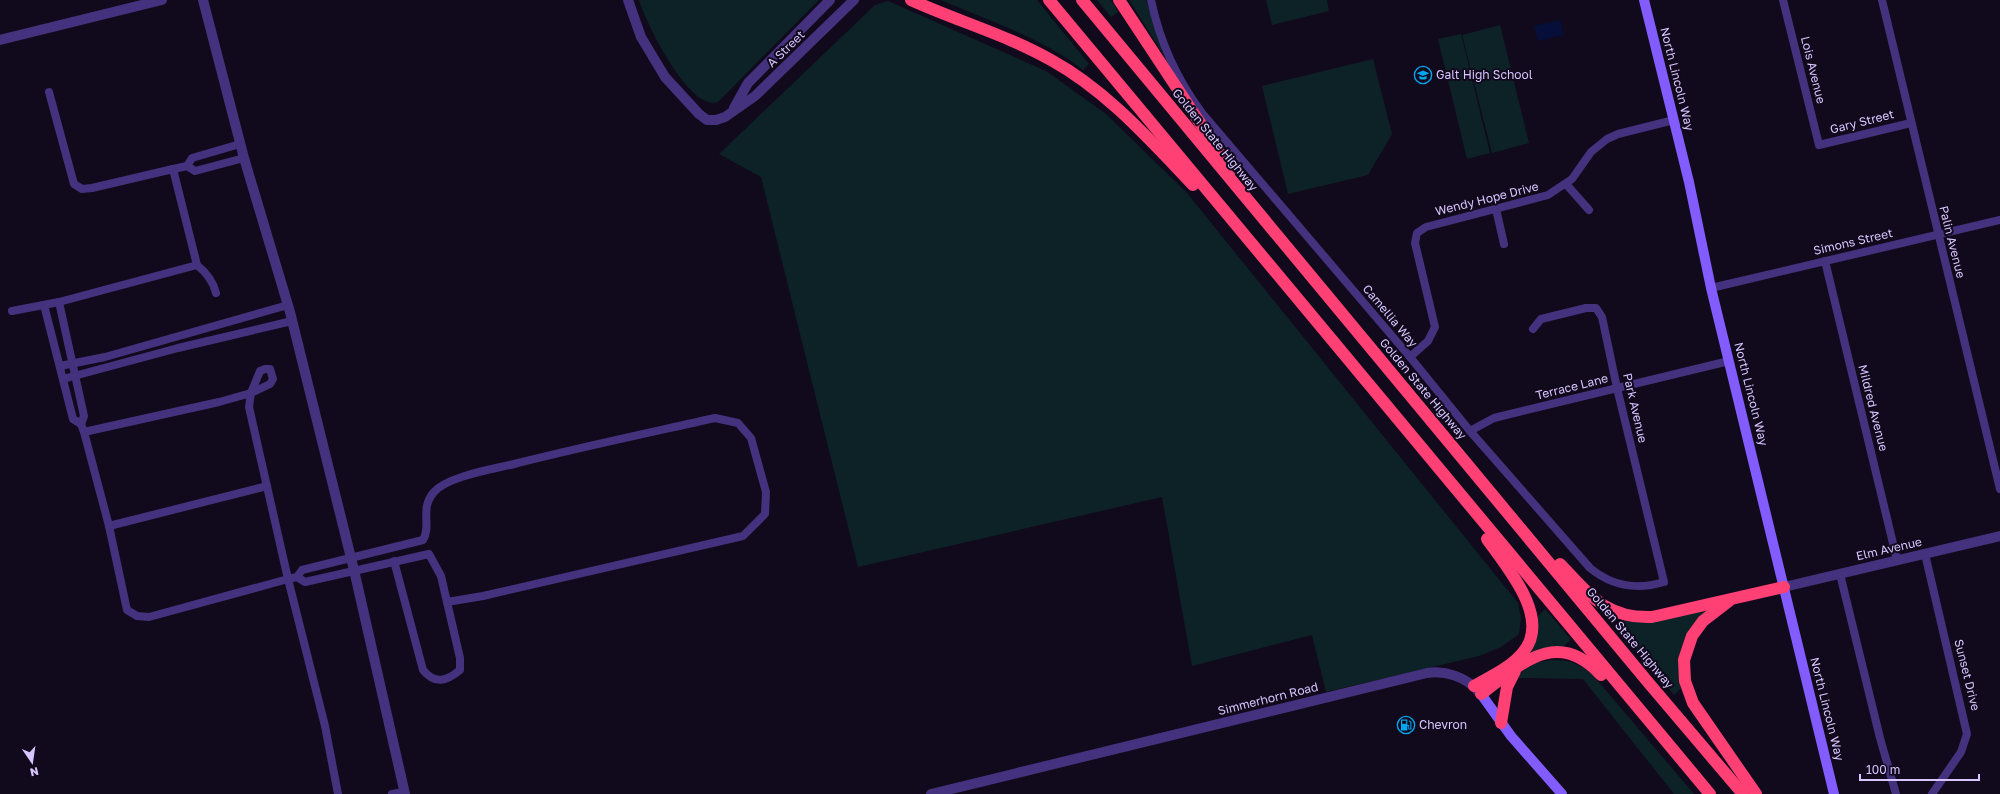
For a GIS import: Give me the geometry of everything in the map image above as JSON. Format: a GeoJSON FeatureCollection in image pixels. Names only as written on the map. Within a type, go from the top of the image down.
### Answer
{"type":"FeatureCollection","features":[{"type":"Feature","properties":{"kind":"highway"},"geometry":{"type":"LineString","coordinates":[[912,0],[1050,59],[1078,77],[1121,112],[1142,132],[1262,257]]}},
{"type":"Feature","properties":{"kind":"highway"},"geometry":{"type":"LineString","coordinates":[[1049,0],[1710,794]]}},
{"type":"Feature","properties":{"kind":"highway","name":"Golden State Highway"},"geometry":{"type":"LineString","coordinates":[[1082,0],[1647,681],[1743,794]]}},
{"type":"Feature","properties":{"kind":"highway"},"geometry":{"type":"LineString","coordinates":[[1119,0],[1266,223]]}},
{"type":"Feature","properties":{"kind":"highway"},"geometry":{"type":"LineString","coordinates":[[1451,484],[1522,590],[1530,606],[1532,617],[1530,642],[1525,650],[1511,664],[1478,690]]}},
{"type":"Feature","properties":{"kind":"highway"},"geometry":{"type":"LineString","coordinates":[[1499,501],[1590,596],[1607,609],[1617,613],[1634,617],[1652,617],[1784,587]]}},
{"type":"Feature","properties":{"kind":"highway"},"geometry":{"type":"LineString","coordinates":[[1730,600],[1703,621],[1692,636],[1684,660],[1685,682],[1693,703],[1756,794]]}},
{"type":"Feature","properties":{"kind":"highway"},"geometry":{"type":"LineString","coordinates":[[1478,690],[1536,655],[1547,652],[1557,652],[1577,656],[1590,664],[1648,721]]}},
{"type":"Feature","properties":{"kind":"highway"},"geometry":{"type":"LineString","coordinates":[[1501,723],[1507,687],[1516,668]]}},
{"type":"Feature","properties":{"kind":"main road","name":"North Lincoln Way"},"geometry":{"type":"LineString","coordinates":[[1644,0],[1674,120],[1711,288],[1834,794]]}},
{"type":"Feature","properties":{"kind":"main road","name":"Simmerhorn Road"},"geometry":{"type":"LineString","coordinates":[[1478,690],[1501,723],[1562,794]]}},
{"type":"Feature","properties":{"kind":"street"},"geometry":{"type":"LineString","coordinates":[[0,40],[162,0]]}},
{"type":"Feature","properties":{"kind":"street"},"geometry":{"type":"LineString","coordinates":[[203,0],[240,144],[288,305],[354,570],[405,793],[392,794]]}},
{"type":"Feature","properties":{"kind":"street","name":"A Street"},"geometry":{"type":"LineString","coordinates":[[628,0],[641,36],[665,77],[699,114],[707,120],[716,120],[725,117],[755,96],[854,0]]}},
{"type":"Feature","properties":{"kind":"street","name":"A Street"},"geometry":{"type":"LineString","coordinates":[[733,111],[748,83],[830,0]]}},
{"type":"Feature","properties":{"kind":"street","name":"Camellia Way"},"geometry":{"type":"LineString","coordinates":[[1151,0],[1163,46],[1178,79],[1189,96],[1410,357],[1470,432],[1590,568],[1608,581],[1627,586],[1640,587],[1664,582]]}},
{"type":"Feature","properties":{"kind":"street","name":"Lois Avenue"},"geometry":{"type":"LineString","coordinates":[[1783,0],[1819,145]]}},
{"type":"Feature","properties":{"kind":"street","name":"Palin Avenue"},"geometry":{"type":"LineString","coordinates":[[1882,0],[2000,489]]}},
{"type":"Feature","properties":{"kind":"street"},"geometry":{"type":"LineString","coordinates":[[49,92],[74,184],[82,189],[187,166],[195,171],[244,158]]}},
{"type":"Feature","properties":{"kind":"street","name":"Wendy Hope Drive"},"geometry":{"type":"LineString","coordinates":[[1410,357],[1428,341],[1435,327],[1415,243],[1417,233],[1426,227],[1542,197],[1566,184],[1578,171],[1591,152],[1607,139],[1618,134],[1674,120]]}},
{"type":"Feature","properties":{"kind":"street","name":"Gary Street"},"geometry":{"type":"LineString","coordinates":[[1819,145],[1911,123]]}},
{"type":"Feature","properties":{"kind":"street"},"geometry":{"type":"LineString","coordinates":[[187,166],[192,158],[240,144]]}},
{"type":"Feature","properties":{"kind":"street"},"geometry":{"type":"LineString","coordinates":[[173,169],[197,265],[209,276],[214,284],[216,293]]}},
{"type":"Feature","properties":{"kind":"street"},"geometry":{"type":"LineString","coordinates":[[1566,184],[1589,210]]}},
{"type":"Feature","properties":{"kind":"street"},"geometry":{"type":"LineString","coordinates":[[1496,210],[1504,244]]}},
{"type":"Feature","properties":{"kind":"street","name":"Simons Street"},"geometry":{"type":"LineString","coordinates":[[1711,288],[2000,220]]}},
{"type":"Feature","properties":{"kind":"street","name":"Mildred Avenue"},"geometry":{"type":"LineString","coordinates":[[1825,261],[1897,560]]}},
{"type":"Feature","properties":{"kind":"street"},"geometry":{"type":"LineString","coordinates":[[12,311],[59,302],[197,265]]}},
{"type":"Feature","properties":{"kind":"street"},"geometry":{"type":"LineString","coordinates":[[59,302],[84,416],[81,424]]}},
{"type":"Feature","properties":{"kind":"street"},"geometry":{"type":"LineString","coordinates":[[44,305],[73,419],[81,424],[84,432],[109,526],[127,610],[137,616],[149,617],[297,577],[302,570],[423,540],[427,534],[425,510],[435,491],[456,478],[568,450],[716,418],[738,423],[750,438],[766,492],[765,514],[743,536],[483,596],[447,602]]}},
{"type":"Feature","properties":{"kind":"street"},"geometry":{"type":"LineString","coordinates":[[60,366],[214,328],[288,305]]}},
{"type":"Feature","properties":{"kind":"street","name":"Park Avenue"},"geometry":{"type":"LineString","coordinates":[[1533,329],[1541,319],[1586,308],[1596,308],[1602,317],[1617,388],[1664,582]]}},
{"type":"Feature","properties":{"kind":"street"},"geometry":{"type":"LineString","coordinates":[[63,379],[178,348],[292,321]]}},
{"type":"Feature","properties":{"kind":"street","name":"Terrace Lane"},"geometry":{"type":"LineString","coordinates":[[1470,432],[1494,418],[1729,361]]}},
{"type":"Feature","properties":{"kind":"street"},"geometry":{"type":"LineString","coordinates":[[84,432],[219,402],[251,393],[249,407],[288,579],[325,726],[338,794]]}},
{"type":"Feature","properties":{"kind":"street"},"geometry":{"type":"LineString","coordinates":[[109,526],[267,486]]}},
{"type":"Feature","properties":{"kind":"street","name":"Elm Avenue"},"geometry":{"type":"LineString","coordinates":[[1784,587],[2000,536]]}},
{"type":"Feature","properties":{"kind":"street"},"geometry":{"type":"LineString","coordinates":[[297,577],[305,582],[354,570],[394,561],[429,554],[441,576],[460,658],[460,670],[446,679],[435,680],[429,678],[423,670],[394,561]]}},
{"type":"Feature","properties":{"kind":"street","name":"Sunset Drive"},"geometry":{"type":"LineString","coordinates":[[1925,554],[1967,734],[1961,752],[1932,794]]}},
{"type":"Feature","properties":{"kind":"street"},"geometry":{"type":"LineString","coordinates":[[1840,574],[1880,738],[1896,794]]}},
{"type":"Feature","properties":{"kind":"street","name":"Simmerhorn Road"},"geometry":{"type":"LineString","coordinates":[[931,794],[1305,704],[1427,673],[1448,673],[1478,690]]}},
{"type":"Feature","properties":{"kind":"green space"},"geometry":{"type":"Polygon","coordinates":[[[639,0],[819,0],[718,102],[707,101],[694,94],[682,80],[659,45],[639,0]]]}},
{"type":"Feature","properties":{"kind":"green space"},"geometry":{"type":"Polygon","coordinates":[[[941,0],[1037,0],[1089,64],[1083,70],[1050,48],[1033,39],[996,22],[941,0]]]}},
{"type":"Feature","properties":{"kind":"green space"},"geometry":{"type":"Polygon","coordinates":[[[1097,0],[1111,0],[1118,12],[1111,17],[1097,0]]]}},
{"type":"Feature","properties":{"kind":"green space"},"geometry":{"type":"Polygon","coordinates":[[[1129,0],[1146,0],[1167,60],[1129,0]]]}},
{"type":"Feature","properties":{"kind":"green space"},"geometry":{"type":"Polygon","coordinates":[[[1266,0],[1327,0],[1329,11],[1272,25],[1266,0]]]}},
{"type":"Feature","properties":{"kind":"green space"},"geometry":{"type":"Polygon","coordinates":[[[888,1],[1046,71],[1106,114],[1187,193],[1518,603],[1521,619],[1519,634],[1501,647],[1479,656],[1326,692],[1312,635],[1192,666],[1162,497],[858,567],[761,177],[719,154],[875,5],[888,1]]]}},
{"type":"Feature","properties":{"kind":"green space"},"geometry":{"type":"Polygon","coordinates":[[[1500,25],[1529,143],[1492,153],[1462,35],[1500,25]]]}},
{"type":"Feature","properties":{"kind":"green space"},"geometry":{"type":"Polygon","coordinates":[[[1461,34],[1490,153],[1467,159],[1438,39],[1461,34]]]}},
{"type":"Feature","properties":{"kind":"green space"},"geometry":{"type":"Polygon","coordinates":[[[1373,59],[1392,134],[1368,175],[1288,194],[1262,86],[1373,59]]]}},
{"type":"Feature","properties":{"kind":"green space"},"geometry":{"type":"Polygon","coordinates":[[[1713,607],[1695,625],[1684,643],[1679,663],[1681,688],[1674,695],[1617,627],[1624,620],[1635,622],[1713,607]]]}},
{"type":"Feature","properties":{"kind":"green space"},"geometry":{"type":"Polygon","coordinates":[[[1545,609],[1571,639],[1563,647],[1541,648],[1531,653],[1529,652],[1536,618],[1545,609]]]}},
{"type":"Feature","properties":{"kind":"green space"},"geometry":{"type":"Polygon","coordinates":[[[1554,660],[1574,663],[1592,674],[1694,794],[1674,794],[1583,679],[1517,678],[1532,664],[1554,660]]]}},
{"type":"Feature","properties":{"kind":"shaded area"},"geometry":{"type":"Polygon","coordinates":[[[1560,20],[1564,35],[1538,41],[1534,26],[1560,20]]]}},
{"type":"Feature","properties":{"kind":"place","name":"Galt High School"},"geometry":{"type":"Point","coordinates":[1423,75]}},
{"type":"Feature","properties":{"kind":"place","name":"Chevron"},"geometry":{"type":"Point","coordinates":[1406,725]}}]}
